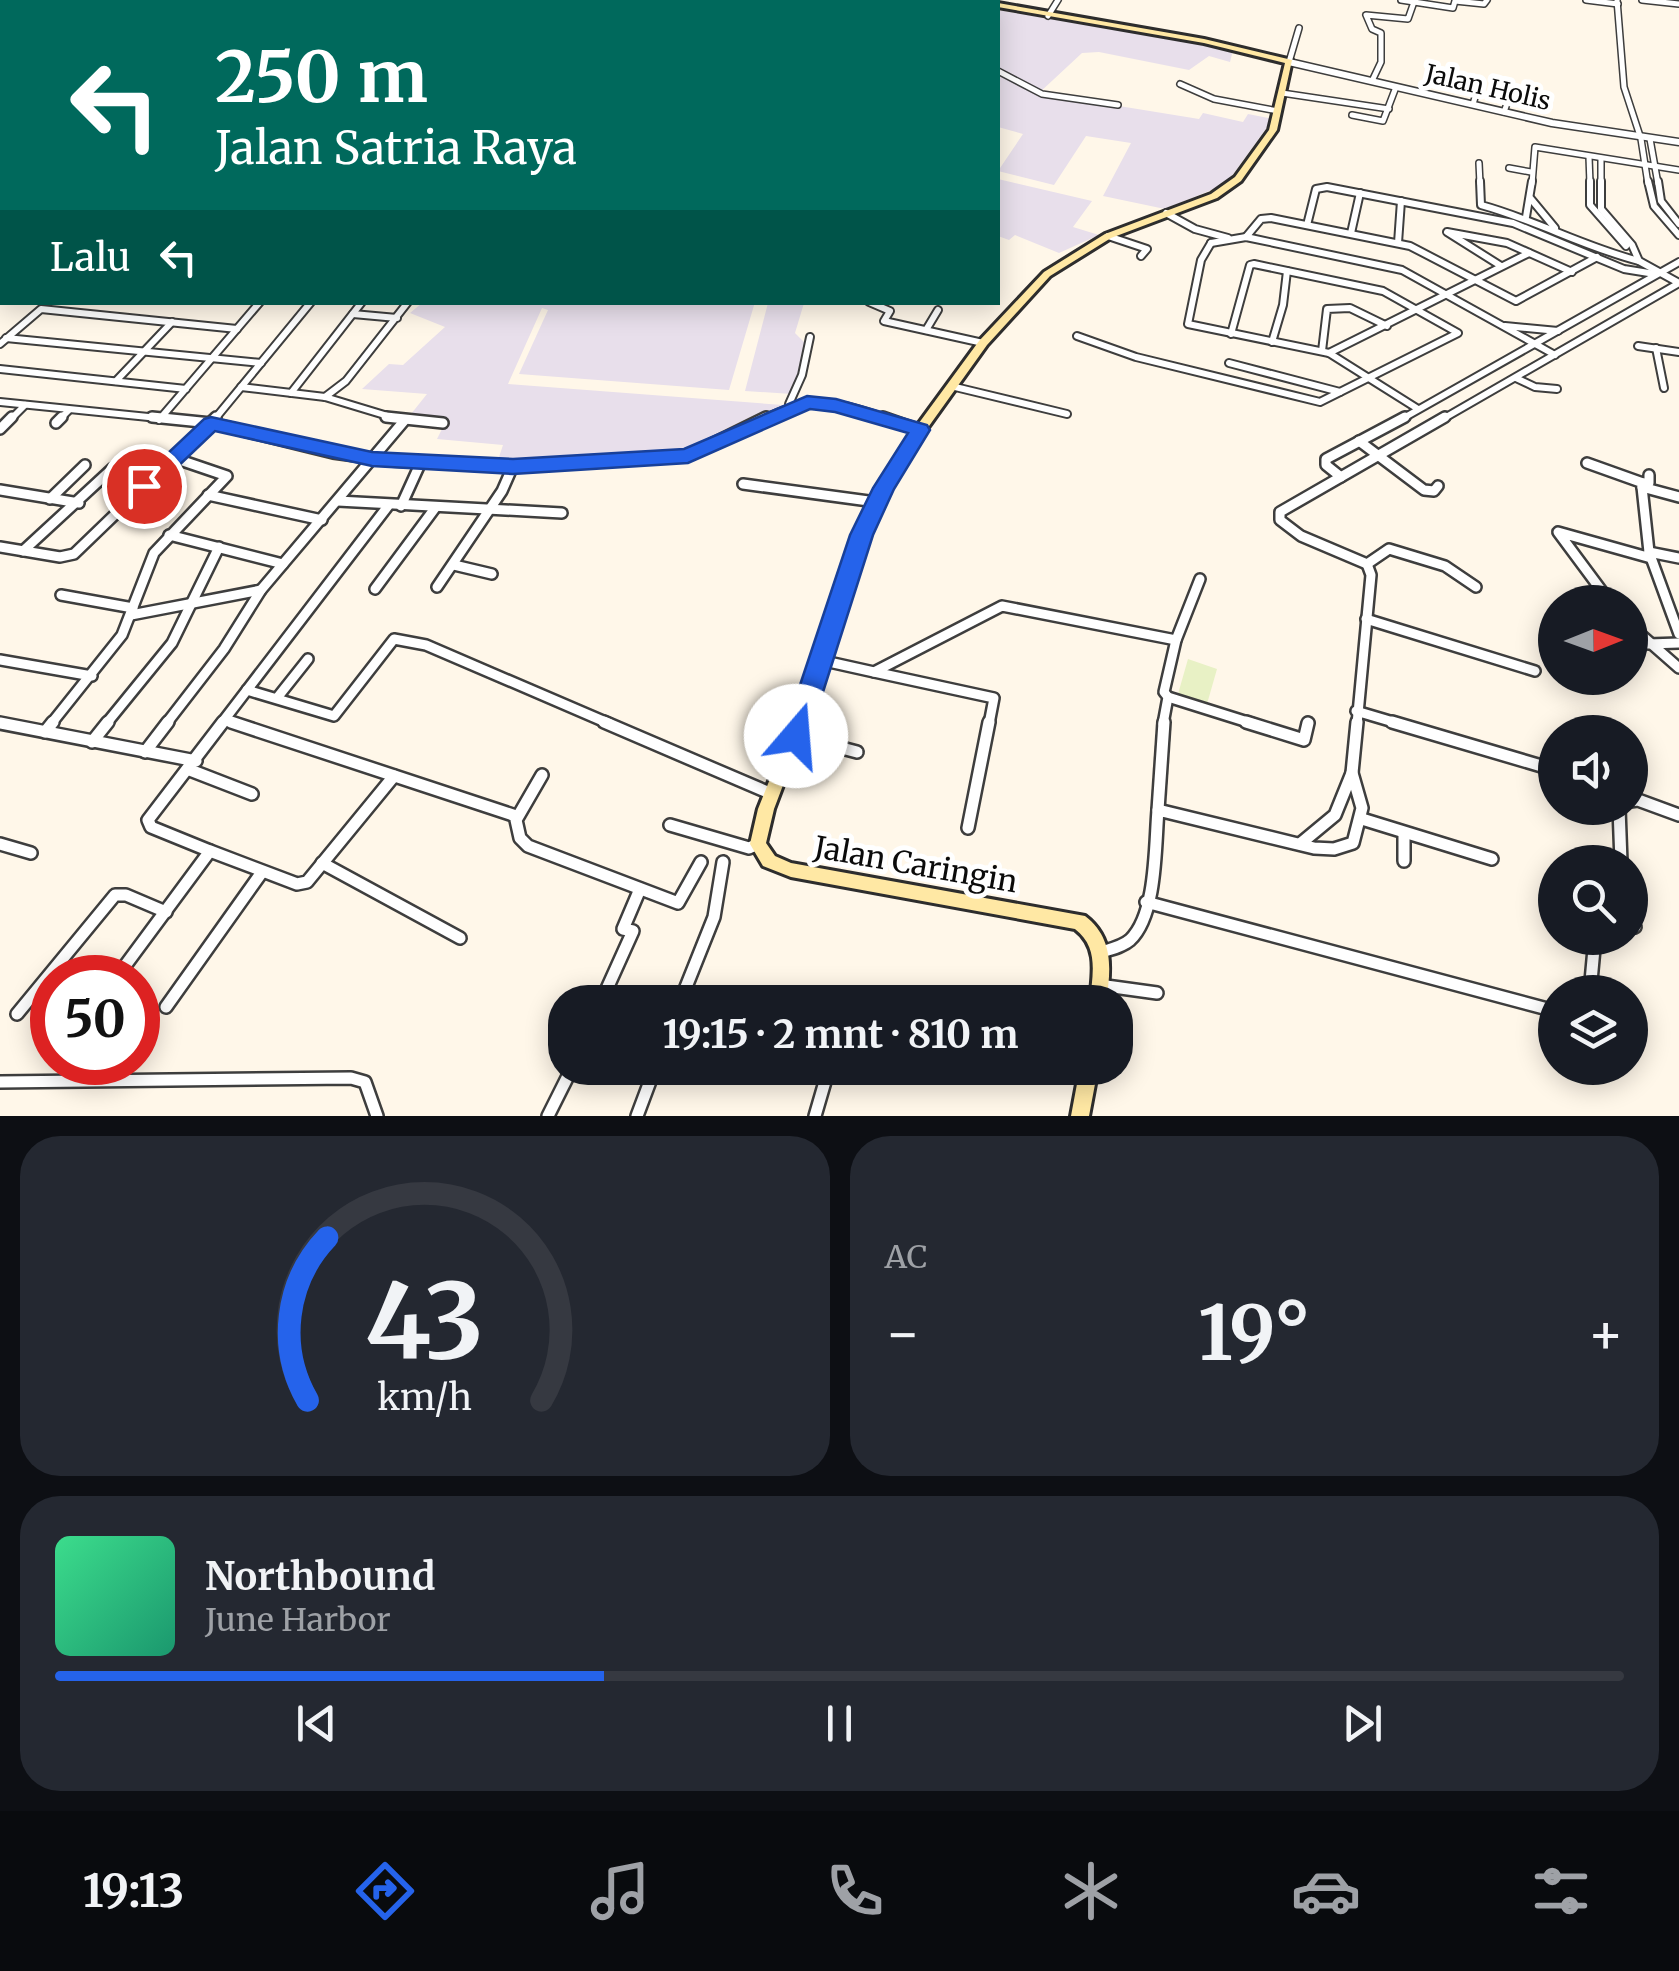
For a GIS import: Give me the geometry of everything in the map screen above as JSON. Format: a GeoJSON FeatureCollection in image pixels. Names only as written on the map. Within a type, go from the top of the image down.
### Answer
{"type":"FeatureCollection","features":[{"type":"Feature","properties":{"kind":"main road"},"geometry":{"type":"LineString","coordinates":[[758,844],[772,794],[796,736],[876,502],[951,386],[983,343],[1047,274],[1108,236],[1227,189],[1272,131],[1278,111],[1289,62],[1204,41],[1000,7]]}},
{"type":"Feature","properties":{"kind":"main road","name":"Jalan Caringin"},"geometry":{"type":"LineString","coordinates":[[758,844],[776,865],[818,877],[1079,922],[1098,938],[1101,952]]}},
{"type":"Feature","properties":{"kind":"main road"},"geometry":{"type":"LineString","coordinates":[[1099,985],[1101,952]]}},
{"type":"Feature","properties":{"kind":"main road"},"geometry":{"type":"LineString","coordinates":[[1080,1116],[1086,1085]]}},
{"type":"Feature","properties":{"kind":"street"},"geometry":{"type":"LineString","coordinates":[[1048,16],[1058,0]]}},
{"type":"Feature","properties":{"kind":"street"},"geometry":{"type":"LineString","coordinates":[[1400,0],[1453,8],[1455,1],[1484,4],[1486,0]]}},
{"type":"Feature","properties":{"kind":"street"},"geometry":{"type":"LineString","coordinates":[[1586,0],[1617,2],[1624,88],[1656,167],[1661,201],[1679,224]]}},
{"type":"Feature","properties":{"kind":"street"},"geometry":{"type":"LineString","coordinates":[[1642,0],[1679,4]]}},
{"type":"Feature","properties":{"kind":"street"},"geometry":{"type":"LineString","coordinates":[[1372,81],[1381,62],[1381,33],[1372,28],[1366,14],[1410,18],[1414,2]]}},
{"type":"Feature","properties":{"kind":"street"},"geometry":{"type":"LineString","coordinates":[[1289,62],[1299,28]]}},
{"type":"Feature","properties":{"kind":"street","name":"Jalan Holis"},"geometry":{"type":"LineString","coordinates":[[1289,62],[1504,112],[1679,142]]}},
{"type":"Feature","properties":{"kind":"street"},"geometry":{"type":"LineString","coordinates":[[1000,72],[1042,94],[1118,105]]}},
{"type":"Feature","properties":{"kind":"street"},"geometry":{"type":"LineString","coordinates":[[1473,104],[1480,81]]}},
{"type":"Feature","properties":{"kind":"street"},"geometry":{"type":"LineString","coordinates":[[1180,84],[1214,99],[1278,111]]}},
{"type":"Feature","properties":{"kind":"street"},"geometry":{"type":"LineString","coordinates":[[1352,115],[1383,121],[1396,87]]}},
{"type":"Feature","properties":{"kind":"street"},"geometry":{"type":"LineString","coordinates":[[1282,93],[1389,109]]}},
{"type":"Feature","properties":{"kind":"street"},"geometry":{"type":"LineString","coordinates":[[1504,112],[1509,98]]}},
{"type":"Feature","properties":{"kind":"street"},"geometry":{"type":"LineString","coordinates":[[1646,139],[1652,203],[1679,235]]}},
{"type":"Feature","properties":{"kind":"street"},"geometry":{"type":"LineString","coordinates":[[1526,217],[1532,199],[1534,148],[1679,170]]}},
{"type":"Feature","properties":{"kind":"street"},"geometry":{"type":"LineString","coordinates":[[1589,156],[1589,202],[1640,261],[1679,283]]}},
{"type":"Feature","properties":{"kind":"street"},"geometry":{"type":"LineString","coordinates":[[1598,210],[1600,158]]}},
{"type":"Feature","properties":{"kind":"street"},"geometry":{"type":"LineString","coordinates":[[1480,163],[1479,204],[1526,217],[1607,253],[1640,261]]}},
{"type":"Feature","properties":{"kind":"street"},"geometry":{"type":"LineString","coordinates":[[1509,168],[1531,172]]}},
{"type":"Feature","properties":{"kind":"street"},"geometry":{"type":"LineString","coordinates":[[1589,168],[1599,170]]}},
{"type":"Feature","properties":{"kind":"street"},"geometry":{"type":"LineString","coordinates":[[1306,225],[1318,187],[1513,223],[1633,272],[1658,274]]}},
{"type":"Feature","properties":{"kind":"street"},"geometry":{"type":"LineString","coordinates":[[1351,233],[1360,193]]}},
{"type":"Feature","properties":{"kind":"street"},"geometry":{"type":"LineString","coordinates":[[1532,199],[1558,232]]}},
{"type":"Feature","properties":{"kind":"street"},"geometry":{"type":"LineString","coordinates":[[1398,243],[1402,201]]}},
{"type":"Feature","properties":{"kind":"street"},"geometry":{"type":"LineString","coordinates":[[1166,213],[1194,228],[1228,238]]}},
{"type":"Feature","properties":{"kind":"street"},"geometry":{"type":"LineString","coordinates":[[1246,237],[1264,218],[1398,243],[1516,301],[1597,258]]}},
{"type":"Feature","properties":{"kind":"street"},"geometry":{"type":"LineString","coordinates":[[1194,228],[1211,243]]}},
{"type":"Feature","properties":{"kind":"street"},"geometry":{"type":"LineString","coordinates":[[1502,266],[1447,232],[1491,238],[1572,272]]}},
{"type":"Feature","properties":{"kind":"street"},"geometry":{"type":"LineString","coordinates":[[1108,236],[1147,250],[1141,256]]}},
{"type":"Feature","properties":{"kind":"street"},"geometry":{"type":"LineString","coordinates":[[1418,409],[1325,352],[1186,322],[1201,260],[1211,243],[1246,237],[1398,269],[1555,355]]}},
{"type":"Feature","properties":{"kind":"street"},"geometry":{"type":"LineString","coordinates":[[1325,352],[1418,311],[1529,253]]}},
{"type":"Feature","properties":{"kind":"street"},"geometry":{"type":"LineString","coordinates":[[1341,476],[1325,460],[1679,262]]}},
{"type":"Feature","properties":{"kind":"street"},"geometry":{"type":"LineString","coordinates":[[1077,336],[1136,357],[1323,401],[1456,336],[1456,332],[1380,290],[1250,264],[1231,334]]}},
{"type":"Feature","properties":{"kind":"street"},"geometry":{"type":"LineString","coordinates":[[1272,342],[1283,305],[1287,271]]}},
{"type":"Feature","properties":{"kind":"street"},"geometry":{"type":"LineString","coordinates":[[1298,845],[1336,816],[1348,794],[1371,575],[1367,564],[1301,536],[1279,516],[1296,502],[1679,283]]}},
{"type":"Feature","properties":{"kind":"street"},"geometry":{"type":"LineString","coordinates":[[158,420],[257,305]]}},
{"type":"Feature","properties":{"kind":"street"},"geometry":{"type":"LineString","coordinates":[[0,547],[60,557],[74,554],[211,423],[309,305]]}},
{"type":"Feature","properties":{"kind":"street"},"geometry":{"type":"LineString","coordinates":[[291,393],[360,305]]}},
{"type":"Feature","properties":{"kind":"street"},"geometry":{"type":"LineString","coordinates":[[325,397],[346,381],[406,305]]}},
{"type":"Feature","properties":{"kind":"street"},"geometry":{"type":"LineString","coordinates":[[876,305],[890,311],[884,321],[983,343]]}},
{"type":"Feature","properties":{"kind":"street"},"geometry":{"type":"LineString","coordinates":[[1325,352],[1327,309],[1331,306],[1346,306],[1387,326]]}},
{"type":"Feature","properties":{"kind":"street"},"geometry":{"type":"LineString","coordinates":[[3,341],[43,309],[238,328]]}},
{"type":"Feature","properties":{"kind":"street"},"geometry":{"type":"LineString","coordinates":[[926,330],[938,310]]}},
{"type":"Feature","properties":{"kind":"street"},"geometry":{"type":"LineString","coordinates":[[353,314],[397,318]]}},
{"type":"Feature","properties":{"kind":"street"},"geometry":{"type":"LineString","coordinates":[[116,382],[172,322]]}},
{"type":"Feature","properties":{"kind":"street"},"geometry":{"type":"LineString","coordinates":[[1502,326],[1558,331]]}},
{"type":"Feature","properties":{"kind":"street"},"geometry":{"type":"LineString","coordinates":[[789,404],[802,375],[810,338]]}},
{"type":"Feature","properties":{"kind":"street"},"geometry":{"type":"LineString","coordinates":[[3,341],[261,363]]}},
{"type":"Feature","properties":{"kind":"street"},"geometry":{"type":"LineString","coordinates":[[1638,346],[1679,352]]}},
{"type":"Feature","properties":{"kind":"street"},"geometry":{"type":"LineString","coordinates":[[1656,348],[1664,388]]}},
{"type":"Feature","properties":{"kind":"street"},"geometry":{"type":"LineString","coordinates":[[1230,362],[1340,392]]}},
{"type":"Feature","properties":{"kind":"street"},"geometry":{"type":"LineString","coordinates":[[0,368],[186,389]]}},
{"type":"Feature","properties":{"kind":"street"},"geometry":{"type":"LineString","coordinates":[[1516,378],[1534,388],[1557,389]]}},
{"type":"Feature","properties":{"kind":"street"},"geometry":{"type":"LineString","coordinates":[[951,386],[1066,414]]}},
{"type":"Feature","properties":{"kind":"street"},"geometry":{"type":"LineString","coordinates":[[241,388],[325,397],[404,420],[444,422]]}},
{"type":"Feature","properties":{"kind":"street"},"geometry":{"type":"LineString","coordinates":[[0,402],[211,423],[372,459],[513,466],[688,456],[807,402],[836,405],[920,430]]}},
{"type":"Feature","properties":{"kind":"street"},"geometry":{"type":"LineString","coordinates":[[0,430],[25,406]]}},
{"type":"Feature","properties":{"kind":"street"},"geometry":{"type":"LineString","coordinates":[[56,423],[69,410]]}},
{"type":"Feature","properties":{"kind":"street"},"geometry":{"type":"LineString","coordinates":[[145,752],[209,670],[261,590],[404,420]]}},
{"type":"Feature","properties":{"kind":"street"},"geometry":{"type":"LineString","coordinates":[[1359,441],[1424,490],[1434,491],[1438,486]]}},
{"type":"Feature","properties":{"kind":"street"},"geometry":{"type":"LineString","coordinates":[[44,732],[122,636],[144,571],[169,534],[227,475],[174,458]]}},
{"type":"Feature","properties":{"kind":"street"},"geometry":{"type":"LineString","coordinates":[[401,506],[421,462]]}},
{"type":"Feature","properties":{"kind":"street"},"geometry":{"type":"LineString","coordinates":[[1587,462],[1679,497]]}},
{"type":"Feature","properties":{"kind":"street"},"geometry":{"type":"LineString","coordinates":[[50,499],[86,465]]}},
{"type":"Feature","properties":{"kind":"street"},"geometry":{"type":"LineString","coordinates":[[438,587],[490,510],[513,466]]}},
{"type":"Feature","properties":{"kind":"street"},"geometry":{"type":"LineString","coordinates":[[23,551],[113,468]]}},
{"type":"Feature","properties":{"kind":"street"},"geometry":{"type":"LineString","coordinates":[[1645,482],[1650,555],[1679,634]]}},
{"type":"Feature","properties":{"kind":"street"},"geometry":{"type":"LineString","coordinates":[[743,484],[876,502]]}},
{"type":"Feature","properties":{"kind":"street"},"geometry":{"type":"LineString","coordinates":[[0,490],[79,503]]}},
{"type":"Feature","properties":{"kind":"street"},"geometry":{"type":"LineString","coordinates":[[208,495],[322,520]]}},
{"type":"Feature","properties":{"kind":"street"},"geometry":{"type":"LineString","coordinates":[[338,501],[562,513]]}},
{"type":"Feature","properties":{"kind":"street"},"geometry":{"type":"LineString","coordinates":[[388,506],[148,824],[210,852],[300,884],[307,882],[394,776]]}},
{"type":"Feature","properties":{"kind":"street"},"geometry":{"type":"LineString","coordinates":[[376,589],[436,508]]}},
{"type":"Feature","properties":{"kind":"street"},"geometry":{"type":"LineString","coordinates":[[1597,585],[1558,532],[1594,538],[1615,550],[1679,558]]}},
{"type":"Feature","properties":{"kind":"street"},"geometry":{"type":"LineString","coordinates":[[169,534],[283,564]]}},
{"type":"Feature","properties":{"kind":"street"},"geometry":{"type":"LineString","coordinates":[[92,742],[161,658],[219,547]]}},
{"type":"Feature","properties":{"kind":"street"},"geometry":{"type":"LineString","coordinates":[[1367,564],[1389,549],[1444,566],[1476,587]]}},
{"type":"Feature","properties":{"kind":"street"},"geometry":{"type":"LineString","coordinates":[[454,565],[492,574]]}},
{"type":"Feature","properties":{"kind":"street"},"geometry":{"type":"LineString","coordinates":[[1200,579],[1176,640],[1164,692],[1304,740],[1308,723]]}},
{"type":"Feature","properties":{"kind":"street"},"geometry":{"type":"LineString","coordinates":[[61,595],[132,612],[261,590]]}},
{"type":"Feature","properties":{"kind":"street"},"geometry":{"type":"LineString","coordinates":[[874,672],[1002,606],[1176,640]]}},
{"type":"Feature","properties":{"kind":"street"},"geometry":{"type":"LineString","coordinates":[[1366,620],[1535,671]]}},
{"type":"Feature","properties":{"kind":"street"},"geometry":{"type":"LineString","coordinates":[[247,690],[334,716],[394,639],[422,644],[772,794]]}},
{"type":"Feature","properties":{"kind":"street"},"geometry":{"type":"LineString","coordinates":[[1648,644],[1679,643]]}},
{"type":"Feature","properties":{"kind":"street"},"geometry":{"type":"LineString","coordinates":[[1648,644],[1679,668]]}},
{"type":"Feature","properties":{"kind":"street"},"geometry":{"type":"LineString","coordinates":[[277,698],[308,659]]}},
{"type":"Feature","properties":{"kind":"street"},"geometry":{"type":"LineString","coordinates":[[0,660],[92,676]]}},
{"type":"Feature","properties":{"kind":"street"},"geometry":{"type":"LineString","coordinates":[[820,660],[994,698],[968,828]]}},
{"type":"Feature","properties":{"kind":"street"},"geometry":{"type":"LineString","coordinates":[[1101,952],[1124,944],[1135,935],[1146,902],[1168,696]]}},
{"type":"Feature","properties":{"kind":"street"},"geometry":{"type":"LineString","coordinates":[[1356,711],[1538,765]]}},
{"type":"Feature","properties":{"kind":"street"},"geometry":{"type":"LineString","coordinates":[[226,720],[516,816]]}},
{"type":"Feature","properties":{"kind":"street"},"geometry":{"type":"LineString","coordinates":[[0,724],[193,765],[252,794]]}},
{"type":"Feature","properties":{"kind":"street"},"geometry":{"type":"LineString","coordinates":[[796,736],[856,752]]}},
{"type":"Feature","properties":{"kind":"street"},"geometry":{"type":"LineString","coordinates":[[1158,810],[1298,845],[1346,847],[1353,843],[1362,820],[1362,793],[1352,773]]}},
{"type":"Feature","properties":{"kind":"street"},"geometry":{"type":"LineString","coordinates":[[542,775],[516,816],[517,833],[528,846],[680,902],[701,862]]}},
{"type":"Feature","properties":{"kind":"street"},"geometry":{"type":"LineString","coordinates":[[1648,804],[1679,815]]}},
{"type":"Feature","properties":{"kind":"street"},"geometry":{"type":"LineString","coordinates":[[1362,820],[1492,859]]}},
{"type":"Feature","properties":{"kind":"street"},"geometry":{"type":"LineString","coordinates":[[670,824],[746,848],[758,844]]}},
{"type":"Feature","properties":{"kind":"street"},"geometry":{"type":"LineString","coordinates":[[1404,834],[1404,861]]}},
{"type":"Feature","properties":{"kind":"street"},"geometry":{"type":"LineString","coordinates":[[0,844],[31,853]]}},
{"type":"Feature","properties":{"kind":"street"},"geometry":{"type":"LineString","coordinates":[[133,955],[210,852]]}},
{"type":"Feature","properties":{"kind":"street"},"geometry":{"type":"LineString","coordinates":[[687,985],[714,918],[723,862]]}},
{"type":"Feature","properties":{"kind":"street"},"geometry":{"type":"LineString","coordinates":[[322,863],[460,938]]}},
{"type":"Feature","properties":{"kind":"street"},"geometry":{"type":"LineString","coordinates":[[166,1008],[262,872]]}},
{"type":"Feature","properties":{"kind":"street"},"geometry":{"type":"LineString","coordinates":[[609,985],[633,931],[623,928],[640,889]]}},
{"type":"Feature","properties":{"kind":"street"},"geometry":{"type":"LineString","coordinates":[[17,1014],[115,895],[126,895],[166,912]]}},
{"type":"Feature","properties":{"kind":"street"},"geometry":{"type":"LineString","coordinates":[[1146,902],[1538,1006]]}},
{"type":"Feature","properties":{"kind":"street"},"geometry":{"type":"LineString","coordinates":[[1133,993],[1157,993]]}},
{"type":"Feature","properties":{"kind":"street"},"geometry":{"type":"LineString","coordinates":[[0,1082],[351,1078],[365,1082],[377,1116]]}},
{"type":"Feature","properties":{"kind":"street"},"geometry":{"type":"LineString","coordinates":[[548,1116],[564,1085]]}},
{"type":"Feature","properties":{"kind":"street"},"geometry":{"type":"LineString","coordinates":[[637,1116],[649,1085]]}},
{"type":"Feature","properties":{"kind":"street"},"geometry":{"type":"LineString","coordinates":[[816,1116],[824,1085]]}},
{"type":"Feature","properties":{"kind":"shaded area"},"geometry":{"type":"Polygon","coordinates":[[[1000,10],[1233,50],[1230,62],[1209,56],[1189,70],[1099,52],[1082,53],[1039,93],[1199,119],[1203,113],[1243,122],[1248,114],[1273,119],[1226,184],[1165,209],[1103,196],[1131,143],[1086,136],[1054,185],[1000,172],[1023,134],[1000,128],[1000,10]]]}},
{"type":"Feature","properties":{"kind":"shaded area"},"geometry":{"type":"Polygon","coordinates":[[[1000,179],[1092,201],[1073,227],[1099,235],[1059,253],[1015,235],[1009,240],[1000,237],[1000,179]]]}},
{"type":"Feature","properties":{"kind":"shaded area"},"geometry":{"type":"Polygon","coordinates":[[[420,305],[754,305],[729,390],[519,374],[548,310],[542,308],[508,384],[783,405],[722,438],[679,454],[497,463],[503,445],[437,439],[445,423],[407,419],[427,394],[362,389],[389,364],[403,365],[445,327],[410,313],[420,305]]]}},
{"type":"Feature","properties":{"kind":"shaded area"},"geometry":{"type":"Polygon","coordinates":[[[767,305],[803,305],[795,333],[808,346],[792,394],[745,391],[767,305]]]}},
{"type":"Feature","properties":{"kind":"green space"},"geometry":{"type":"Polygon","coordinates":[[[1188,659],[1217,669],[1207,704],[1178,694],[1188,659]]]}},
{"type":"Feature","properties":{"kind":"route"},"geometry":{"type":"LineString","coordinates":[[144,486],[211,423],[372,459],[513,466],[688,456],[807,402],[836,405],[920,430],[883,488],[862,535],[796,736]]}}]}
